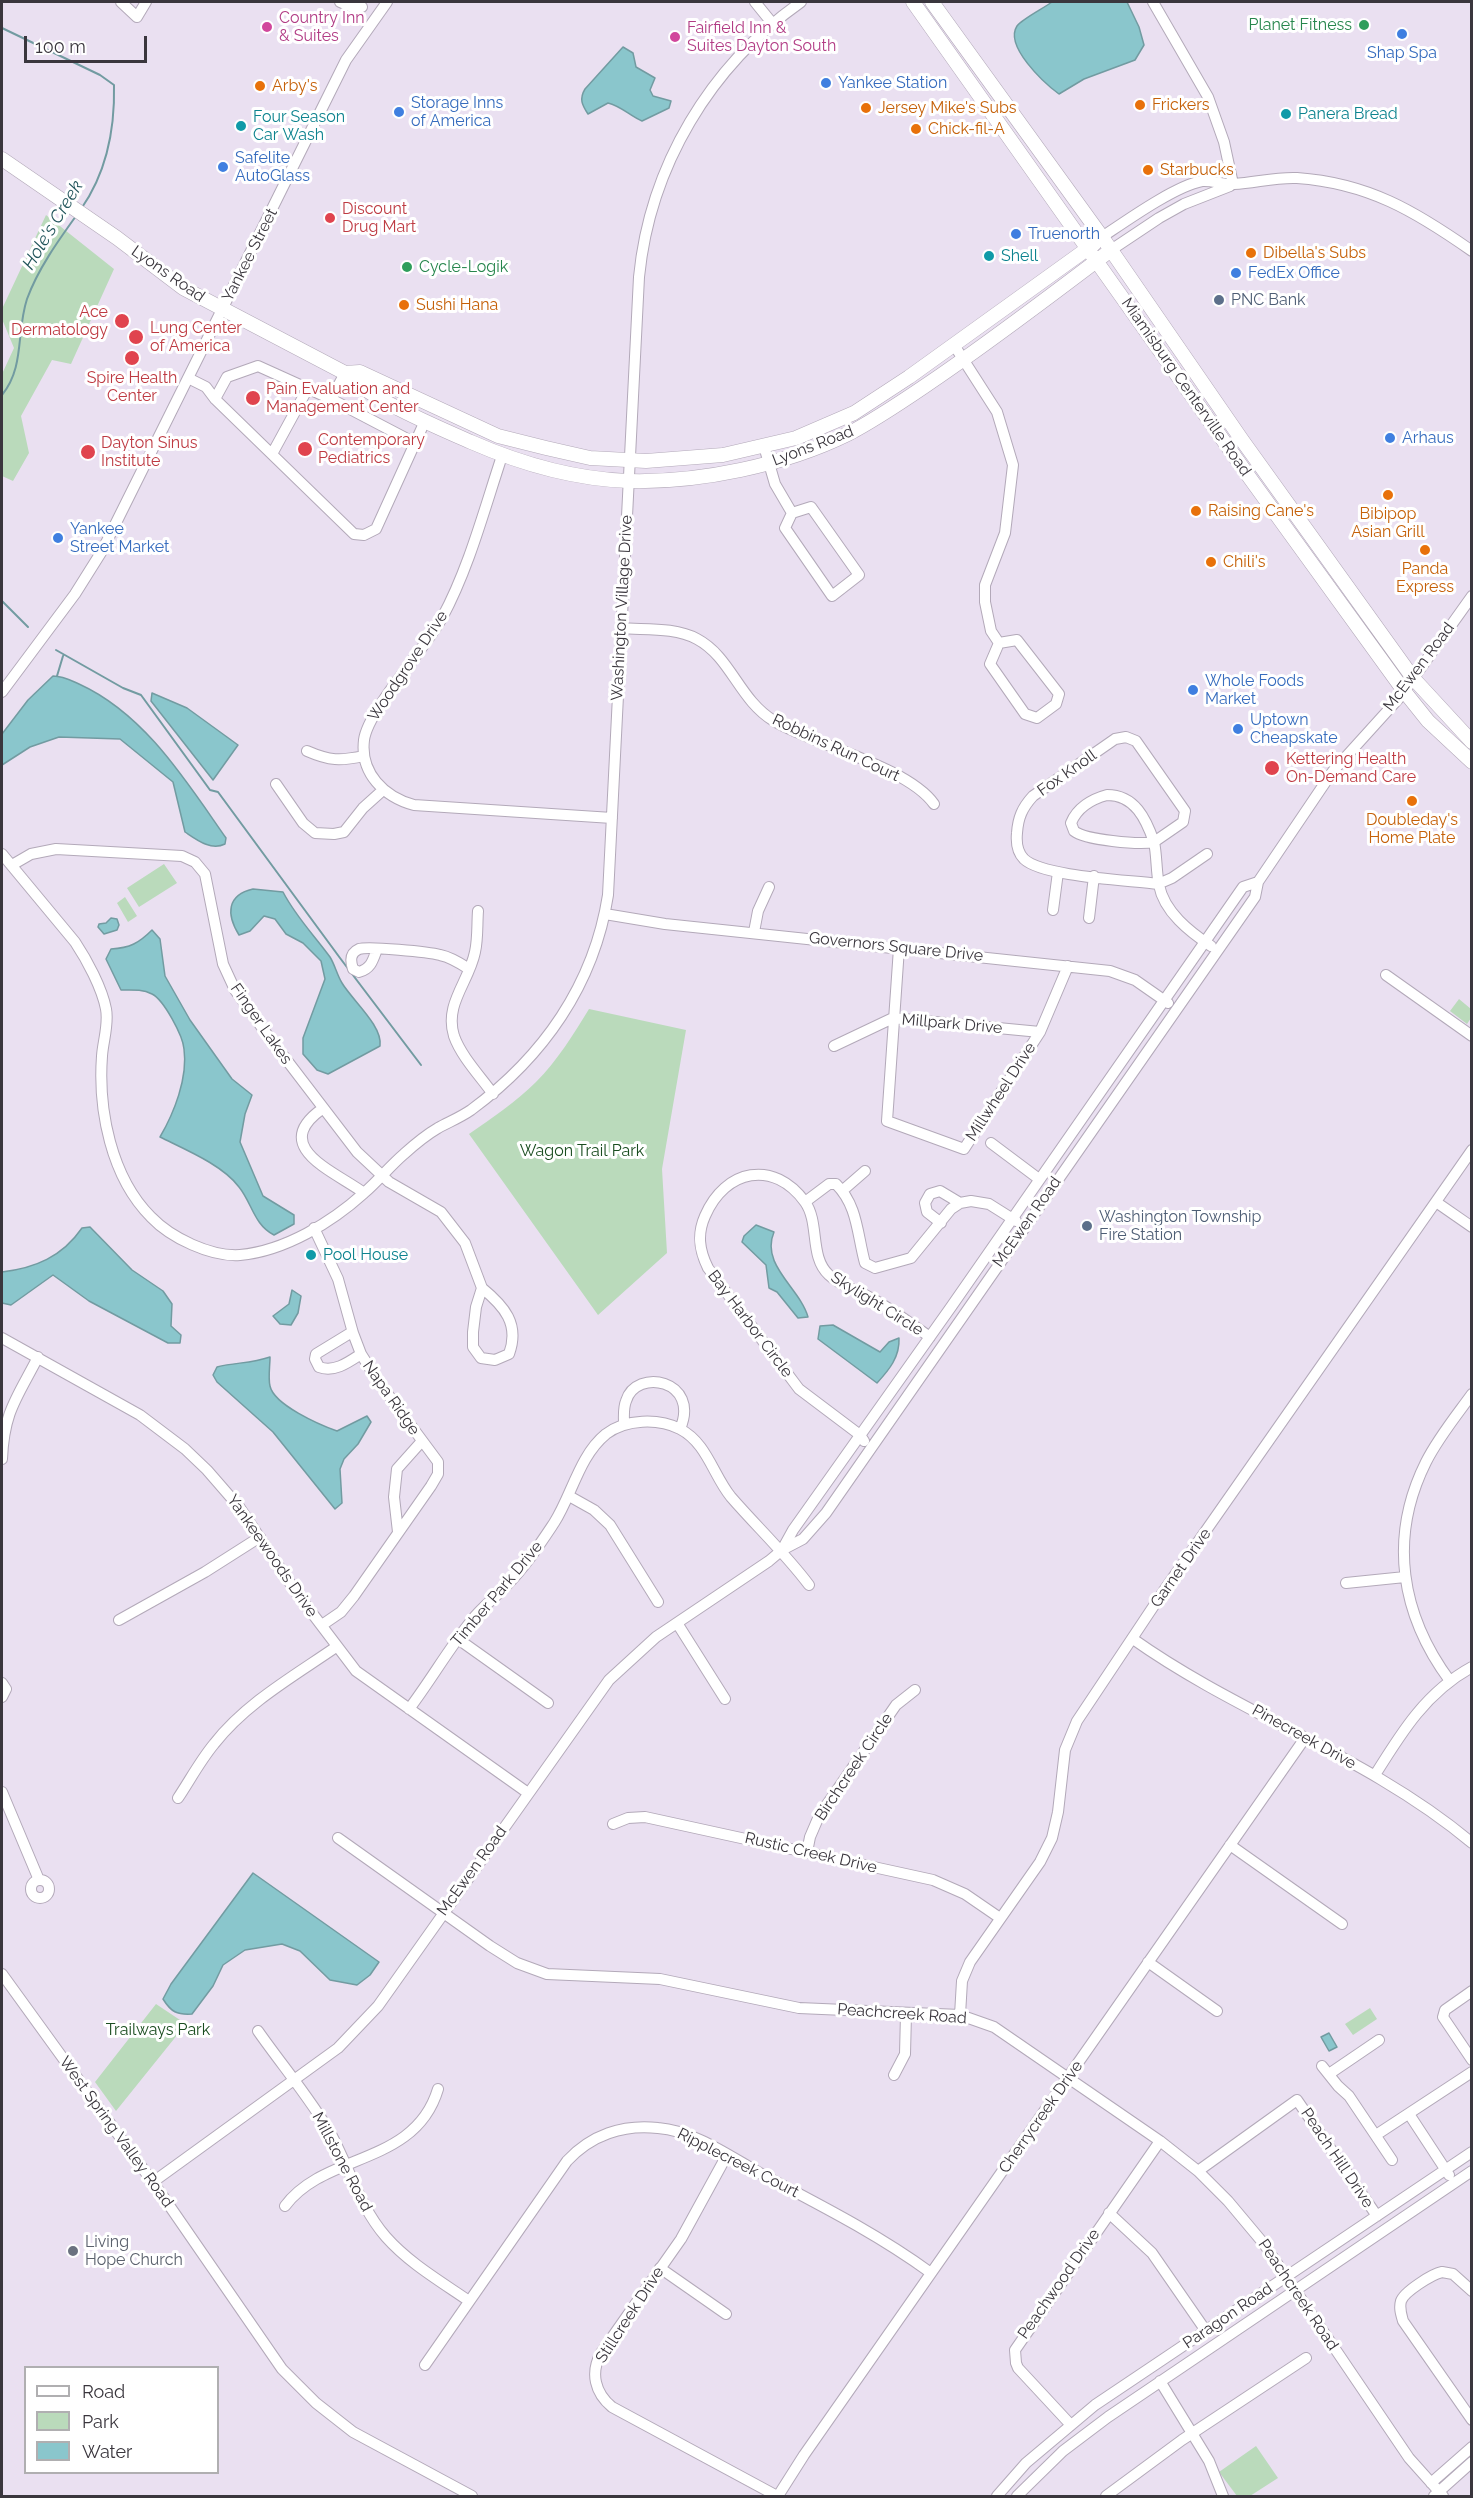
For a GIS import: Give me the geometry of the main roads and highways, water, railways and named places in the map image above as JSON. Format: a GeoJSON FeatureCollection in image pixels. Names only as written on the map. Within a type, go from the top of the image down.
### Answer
{"type":"FeatureCollection","features":[{"type":"Feature","properties":{"kind":"main road","name":"Miamisburg Centerville Road"},"geometry":{"type":"LineString","coordinates":[[914,2],[1252,481],[1404,691],[1428,721],[1472,762]]}},
{"type":"Feature","properties":{"kind":"main road","name":"Miamisburg Centerville Road"},"geometry":{"type":"LineString","coordinates":[[932,2],[1112,250],[1242,441],[1413,678],[1472,742]]}},
{"type":"Feature","properties":{"kind":"main road","name":"Lyons Road"},"geometry":{"type":"LineString","coordinates":[[2,159],[117,238],[183,288],[345,373],[354,383],[425,421],[502,456],[585,475],[628,481],[695,476],[768,463],[847,435],[879,417],[965,360],[1112,250]]}},
{"type":"Feature","properties":{"kind":"main road","name":"Lyons Road"},"geometry":{"type":"LineString","coordinates":[[345,373],[360,372],[498,436],[590,459],[630,461],[723,455],[796,438],[854,413],[884,395],[1102,237]]}},
{"type":"Feature","properties":{"kind":"water"},"geometry":{"type":"Polygon","coordinates":[[[1052,2],[1127,2],[1139,27],[1144,45],[1135,60],[1084,79],[1059,94],[1044,82],[1028,63],[1016,44],[1014,34],[1020,23],[1052,2]]]}},
{"type":"Feature","properties":{"kind":"water"},"geometry":{"type":"Polygon","coordinates":[[[623,47],[633,53],[636,67],[655,78],[650,90],[653,96],[671,101],[669,108],[642,121],[608,103],[588,114],[582,102],[585,89],[623,47]]]}},
{"type":"Feature","properties":{"kind":"water"},"geometry":{"type":"Polygon","coordinates":[[[53,676],[79,684],[103,697],[144,731],[195,794],[226,838],[225,844],[209,845],[185,832],[173,782],[120,739],[59,737],[30,747],[2,765],[2,734],[28,700],[53,676]]]}},
{"type":"Feature","properties":{"kind":"water"},"geometry":{"type":"Polygon","coordinates":[[[152,693],[187,708],[238,745],[213,780],[151,701],[152,693]]]}},
{"type":"Feature","properties":{"kind":"water"},"geometry":{"type":"Polygon","coordinates":[[[253,889],[283,892],[299,918],[330,957],[340,980],[372,1022],[380,1038],[380,1046],[328,1074],[317,1070],[303,1054],[303,1038],[325,979],[321,961],[303,943],[286,934],[275,919],[264,916],[250,931],[239,935],[232,920],[231,906],[238,896],[253,889]]]}},
{"type":"Feature","properties":{"kind":"water"},"geometry":{"type":"Polygon","coordinates":[[[111,918],[117,919],[119,925],[117,930],[104,934],[98,927],[99,924],[106,923],[111,918]]]}},
{"type":"Feature","properties":{"kind":"water"},"geometry":{"type":"Polygon","coordinates":[[[152,930],[160,939],[165,976],[190,1020],[232,1079],[252,1095],[245,1114],[240,1142],[263,1196],[294,1215],[294,1224],[274,1235],[262,1226],[232,1179],[202,1158],[160,1137],[175,1106],[182,1083],[185,1060],[183,1043],[162,1003],[152,994],[144,991],[121,990],[106,959],[111,949],[134,944],[152,930]]]}},
{"type":"Feature","properties":{"kind":"water"},"geometry":{"type":"Polygon","coordinates":[[[756,1225],[774,1232],[771,1244],[776,1266],[804,1306],[808,1317],[798,1318],[777,1292],[769,1288],[766,1265],[742,1242],[744,1236],[756,1225]]]}},
{"type":"Feature","properties":{"kind":"water"},"geometry":{"type":"Polygon","coordinates":[[[90,1227],[132,1270],[163,1291],[172,1304],[171,1326],[181,1335],[180,1343],[168,1343],[89,1301],[53,1275],[11,1305],[2,1303],[2,1272],[26,1268],[57,1254],[82,1228],[90,1227]]]}},
{"type":"Feature","properties":{"kind":"water"},"geometry":{"type":"Polygon","coordinates":[[[292,1290],[301,1296],[298,1313],[291,1325],[280,1324],[273,1316],[289,1304],[292,1290]]]}},
{"type":"Feature","properties":{"kind":"water"},"geometry":{"type":"Polygon","coordinates":[[[833,1325],[880,1352],[889,1342],[899,1338],[896,1357],[877,1383],[818,1339],[820,1326],[833,1325]]]}},
{"type":"Feature","properties":{"kind":"water"},"geometry":{"type":"Polygon","coordinates":[[[270,1357],[270,1386],[273,1393],[288,1407],[337,1431],[367,1416],[371,1422],[358,1444],[344,1459],[340,1469],[342,1503],[335,1509],[273,1432],[217,1382],[213,1375],[217,1367],[270,1357]]]}},
{"type":"Feature","properties":{"kind":"water"},"geometry":{"type":"Polygon","coordinates":[[[253,1873],[379,1962],[370,1975],[357,1985],[330,1980],[300,1951],[282,1944],[245,1950],[223,1965],[213,1986],[192,2014],[175,2012],[163,1999],[171,1984],[253,1873]]]}},
{"type":"Feature","properties":{"kind":"water"},"geometry":{"type":"Polygon","coordinates":[[[1329,2033],[1337,2047],[1329,2051],[1321,2037],[1329,2033]]]}},
{"type":"Feature","properties":{"kind":"waterway","name":"Hole's Creek"},"geometry":{"type":"LineString","coordinates":[[2,28],[100,75],[114,85],[113,117],[108,149],[97,180],[81,209]]}},
{"type":"Feature","properties":{"kind":"waterway","name":"Hole's Creek"},"geometry":{"type":"LineString","coordinates":[[2,395],[14,373],[27,299],[49,256],[76,216]]}},
{"type":"Feature","properties":{"kind":"waterway"},"geometry":{"type":"LineString","coordinates":[[2,601],[28,627]]}},
{"type":"Feature","properties":{"kind":"waterway"},"geometry":{"type":"LineString","coordinates":[[56,650],[123,688],[141,695],[210,790],[218,792],[421,1065]]}},
{"type":"Feature","properties":{"kind":"waterway"},"geometry":{"type":"LineString","coordinates":[[57,676],[63,656]]}},
{"type":"Feature","properties":{"kind":"place","name":"Planet Fitness"},"geometry":{"type":"Point","coordinates":[1364,25]}},
{"type":"Feature","properties":{"kind":"place","name":"Country Inn & Suites"},"geometry":{"type":"Point","coordinates":[267,27]}},
{"type":"Feature","properties":{"kind":"place","name":"Shap Spa"},"geometry":{"type":"Point","coordinates":[1402,34]}},
{"type":"Feature","properties":{"kind":"place","name":"Fairfield Inn & Suites Dayton South"},"geometry":{"type":"Point","coordinates":[675,37]}},
{"type":"Feature","properties":{"kind":"place","name":"Yankee Station"},"geometry":{"type":"Point","coordinates":[826,83]}},
{"type":"Feature","properties":{"kind":"place","name":"Arby's"},"geometry":{"type":"Point","coordinates":[260,86]}},
{"type":"Feature","properties":{"kind":"place","name":"Frickers"},"geometry":{"type":"Point","coordinates":[1140,105]}},
{"type":"Feature","properties":{"kind":"place","name":"Jersey Mike's Subs"},"geometry":{"type":"Point","coordinates":[866,108]}},
{"type":"Feature","properties":{"kind":"place","name":"Storage Inns of America"},"geometry":{"type":"Point","coordinates":[399,112]}},
{"type":"Feature","properties":{"kind":"place","name":"Panera Bread"},"geometry":{"type":"Point","coordinates":[1286,114]}},
{"type":"Feature","properties":{"kind":"place","name":"Four Season Car Wash"},"geometry":{"type":"Point","coordinates":[241,126]}},
{"type":"Feature","properties":{"kind":"place","name":"Chick-fil-A"},"geometry":{"type":"Point","coordinates":[916,129]}},
{"type":"Feature","properties":{"kind":"place","name":"Safelite AutoGlass"},"geometry":{"type":"Point","coordinates":[223,167]}},
{"type":"Feature","properties":{"kind":"place","name":"Starbucks"},"geometry":{"type":"Point","coordinates":[1148,170]}},
{"type":"Feature","properties":{"kind":"place","name":"Discount Drug Mart"},"geometry":{"type":"Point","coordinates":[330,218]}},
{"type":"Feature","properties":{"kind":"place","name":"Truenorth"},"geometry":{"type":"Point","coordinates":[1016,234]}},
{"type":"Feature","properties":{"kind":"place","name":"Dibella's Subs"},"geometry":{"type":"Point","coordinates":[1251,253]}},
{"type":"Feature","properties":{"kind":"place","name":"Shell"},"geometry":{"type":"Point","coordinates":[989,256]}},
{"type":"Feature","properties":{"kind":"place","name":"Cycle-Logik"},"geometry":{"type":"Point","coordinates":[407,267]}},
{"type":"Feature","properties":{"kind":"place","name":"FedEx Office"},"geometry":{"type":"Point","coordinates":[1236,273]}},
{"type":"Feature","properties":{"kind":"place","name":"PNC Bank"},"geometry":{"type":"Point","coordinates":[1219,300]}},
{"type":"Feature","properties":{"kind":"place","name":"Sushi Hana"},"geometry":{"type":"Point","coordinates":[404,305]}},
{"type":"Feature","properties":{"kind":"place","name":"Ace Dermatology"},"geometry":{"type":"Point","coordinates":[122,321]}},
{"type":"Feature","properties":{"kind":"place","name":"Lung Center of America"},"geometry":{"type":"Point","coordinates":[136,337]}},
{"type":"Feature","properties":{"kind":"place","name":"Spire Health Center"},"geometry":{"type":"Point","coordinates":[132,358]}},
{"type":"Feature","properties":{"kind":"place","name":"Pain Evaluation and Management Center"},"geometry":{"type":"Point","coordinates":[253,398]}},
{"type":"Feature","properties":{"kind":"place","name":"Arhaus"},"geometry":{"type":"Point","coordinates":[1390,438]}},
{"type":"Feature","properties":{"kind":"place","name":"Contemporary Pediatrics"},"geometry":{"type":"Point","coordinates":[305,449]}},
{"type":"Feature","properties":{"kind":"place","name":"Dayton Sinus Institute"},"geometry":{"type":"Point","coordinates":[88,452]}},
{"type":"Feature","properties":{"kind":"place","name":"Bibipop Asian Grill"},"geometry":{"type":"Point","coordinates":[1388,495]}},
{"type":"Feature","properties":{"kind":"place","name":"Raising Cane's"},"geometry":{"type":"Point","coordinates":[1196,511]}},
{"type":"Feature","properties":{"kind":"place","name":"Yankee Street Market"},"geometry":{"type":"Point","coordinates":[58,538]}},
{"type":"Feature","properties":{"kind":"place","name":"Panda Express"},"geometry":{"type":"Point","coordinates":[1425,550]}},
{"type":"Feature","properties":{"kind":"place","name":"Chili's"},"geometry":{"type":"Point","coordinates":[1211,562]}},
{"type":"Feature","properties":{"kind":"place","name":"Whole Foods Market"},"geometry":{"type":"Point","coordinates":[1193,690]}},
{"type":"Feature","properties":{"kind":"place","name":"Uptown Cheapskate"},"geometry":{"type":"Point","coordinates":[1238,729]}},
{"type":"Feature","properties":{"kind":"place","name":"Kettering Health On-Demand Care"},"geometry":{"type":"Point","coordinates":[1272,768]}},
{"type":"Feature","properties":{"kind":"place","name":"Doubleday's Home Plate"},"geometry":{"type":"Point","coordinates":[1412,801]}},
{"type":"Feature","properties":{"kind":"place","name":"Washington Township Fire Station"},"geometry":{"type":"Point","coordinates":[1087,1226]}},
{"type":"Feature","properties":{"kind":"place","name":"Pool House"},"geometry":{"type":"Point","coordinates":[311,1255]}},
{"type":"Feature","properties":{"kind":"place","name":"Living Hope Church"},"geometry":{"type":"Point","coordinates":[73,2251]}},
{"type":"Feature","properties":{"kind":"park label","name":"Wagon Trail Park"},"geometry":{"type":"Point","coordinates":[582,1151]}},
{"type":"Feature","properties":{"kind":"park label","name":"Trailways Park"},"geometry":{"type":"Point","coordinates":[158,2030]}}]}
